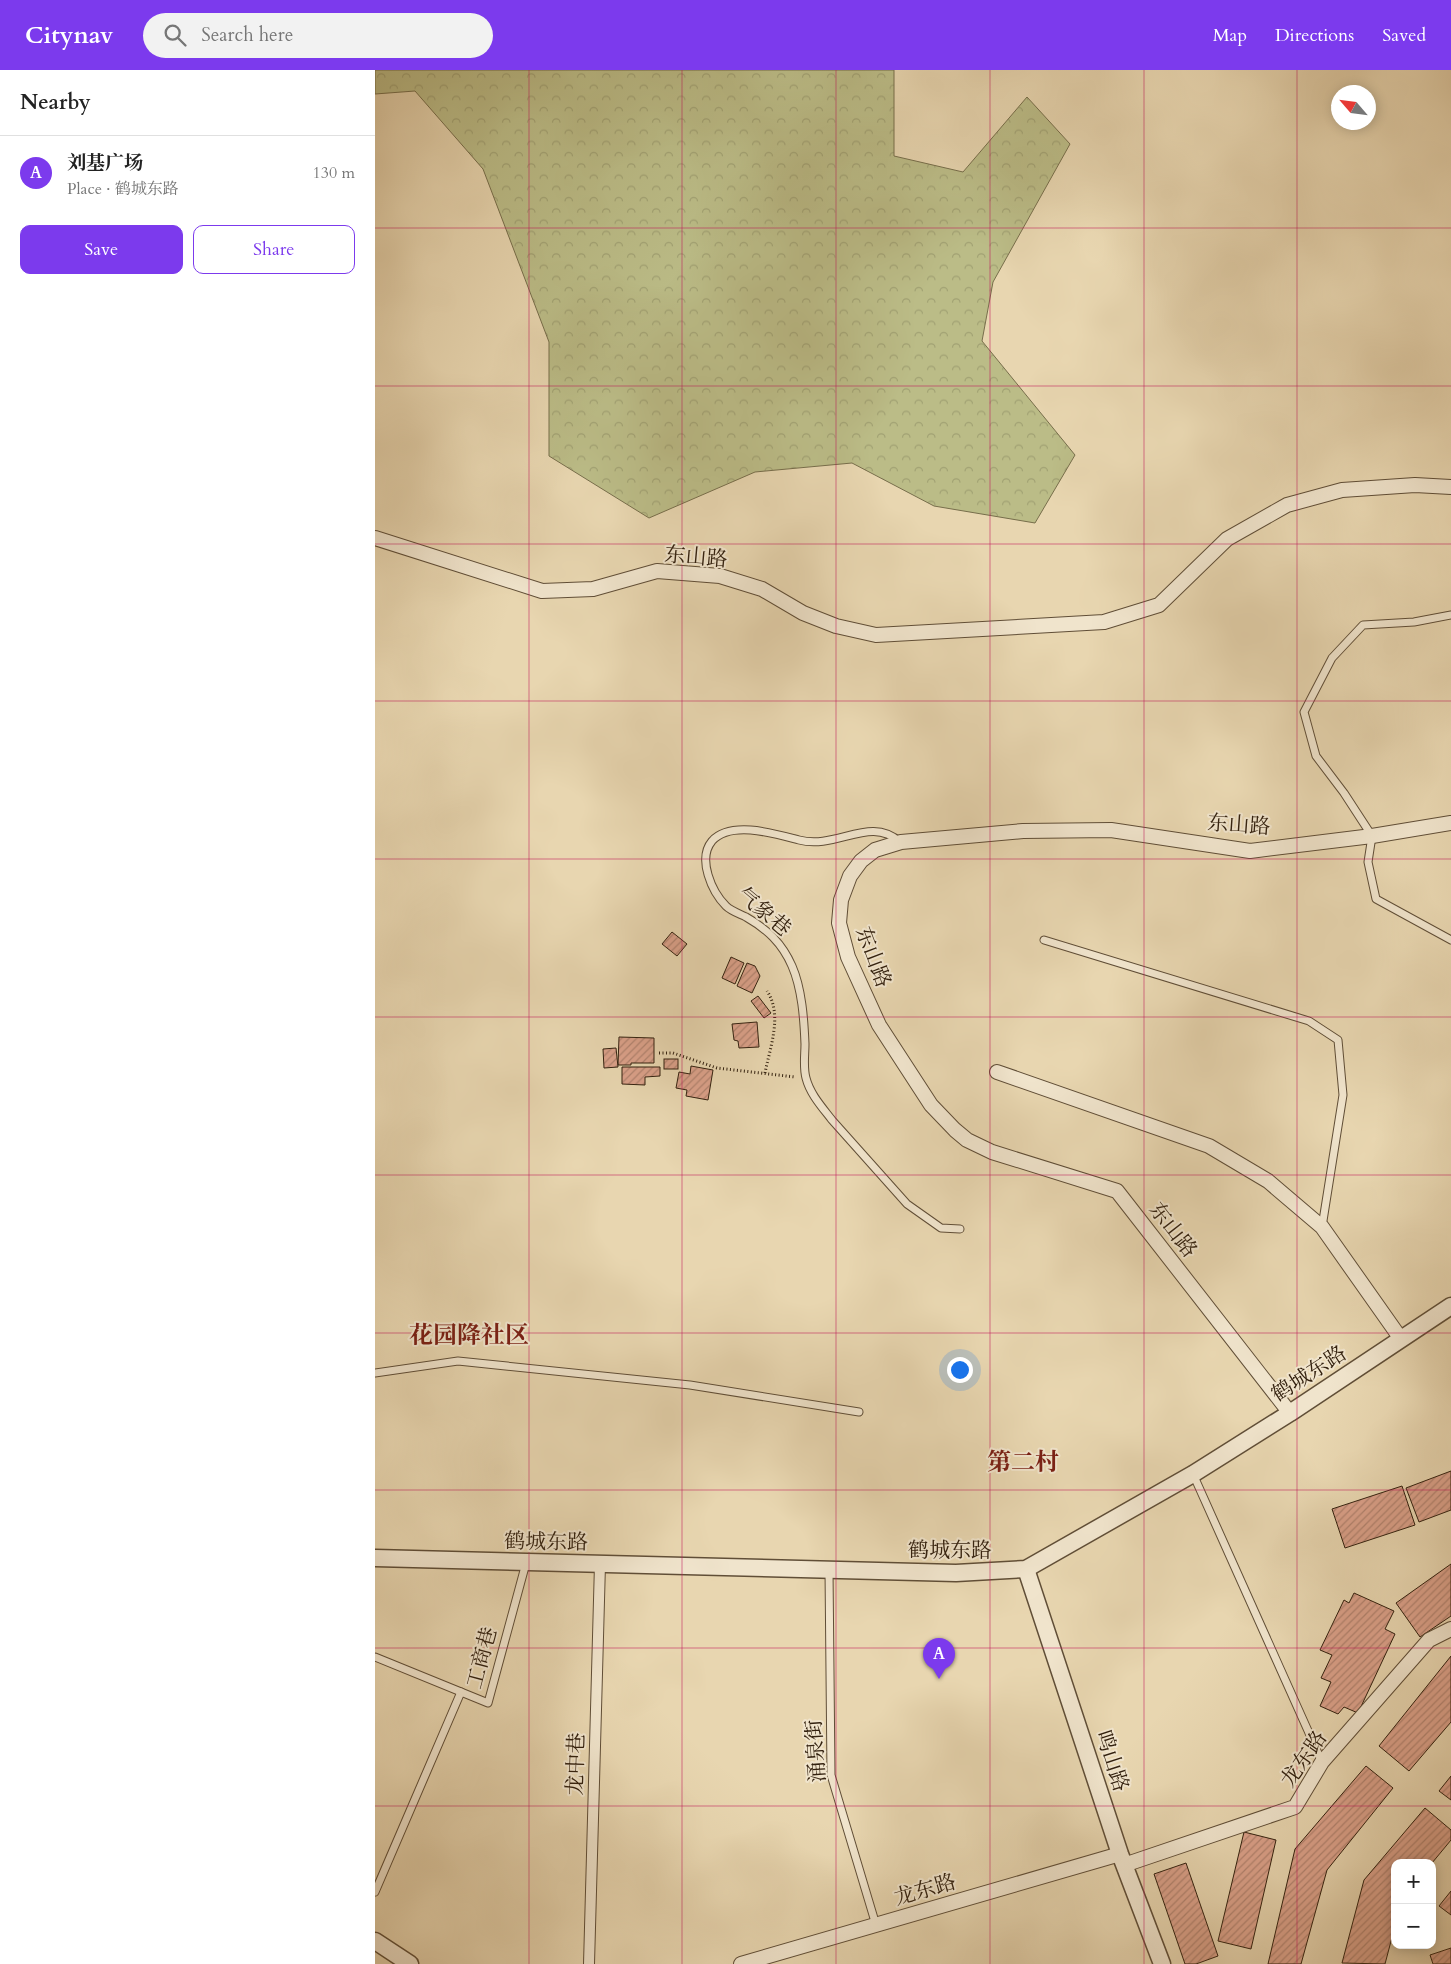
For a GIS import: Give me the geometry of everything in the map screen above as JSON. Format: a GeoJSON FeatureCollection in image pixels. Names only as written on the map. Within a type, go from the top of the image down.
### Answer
{"type":"FeatureCollection","features":[{"type":"Feature","properties":{"kind":"street","name":"东山路"},"geometry":{"type":"LineString","coordinates":[[375,538],[542,591],[593,589],[657,571],[720,576],[763,590],[803,613],[836,626],[875,635],[1009,629],[1104,622],[1159,605],[1227,539],[1287,505],[1342,490],[1415,485],[1451,487]]}},
{"type":"Feature","properties":{"kind":"street","name":"东山路"},"geometry":{"type":"LineString","coordinates":[[1290,1413],[1117,1191],[992,1152],[967,1140],[931,1105],[879,1025],[848,956],[839,923],[841,900],[850,876],[861,861],[875,850],[901,842],[1023,831],[1111,830],[1250,851],[1372,836],[1451,823]]}},
{"type":"Feature","properties":{"kind":"street"},"geometry":{"type":"LineString","coordinates":[[997,1072],[1209,1146],[1268,1181],[1322,1227],[1401,1339]]}},
{"type":"Feature","properties":{"kind":"street","name":"鹤城东路"},"geometry":{"type":"LineString","coordinates":[[375,1558],[956,1573],[1026,1569],[1193,1474],[1290,1413],[1451,1306]]}},
{"type":"Feature","properties":{"kind":"street","name":"龙中巷"},"geometry":{"type":"LineString","coordinates":[[589,1964],[600,1564]]}},
{"type":"Feature","properties":{"kind":"street","name":"鸣山路"},"geometry":{"type":"LineString","coordinates":[[1026,1569],[1122,1860],[1161,1964]]}},
{"type":"Feature","properties":{"kind":"street","name":"龙东路"},"geometry":{"type":"LineString","coordinates":[[741,1964],[877,1925],[1122,1860],[1295,1807],[1322,1762],[1429,1640],[1451,1629]]}},
{"type":"Feature","properties":{"kind":"street"},"geometry":{"type":"LineString","coordinates":[[378,1946],[410,1964]]}},
{"type":"Feature","properties":{"kind":"lane"},"geometry":{"type":"LineString","coordinates":[[1451,615],[1413,622],[1363,625],[1332,658],[1305,712],[1316,756],[1344,793],[1372,836],[1368,862],[1376,899],[1451,940]]}},
{"type":"Feature","properties":{"kind":"lane","name":"气象巷"},"geometry":{"type":"LineString","coordinates":[[901,842],[893,835],[872,830],[825,843],[807,842],[749,829],[717,836],[710,843],[706,860],[711,884],[727,906],[760,926],[781,944],[792,967],[803,1018],[806,1078],[810,1089],[831,1120],[907,1204],[941,1228],[960,1230]]}},
{"type":"Feature","properties":{"kind":"lane"},"geometry":{"type":"LineString","coordinates":[[1044,940],[1309,1021],[1338,1040],[1343,1095],[1322,1227]]}},
{"type":"Feature","properties":{"kind":"lane"},"geometry":{"type":"LineString","coordinates":[[375,1373],[458,1361],[690,1385],[859,1412]]}},
{"type":"Feature","properties":{"kind":"lane"},"geometry":{"type":"LineString","coordinates":[[1193,1474],[1322,1762]]}},
{"type":"Feature","properties":{"kind":"lane","name":"工商巷"},"geometry":{"type":"LineString","coordinates":[[375,1657],[488,1703],[526,1562]]}},
{"type":"Feature","properties":{"kind":"lane","name":"涌泉街"},"geometry":{"type":"LineString","coordinates":[[829,1570],[831,1775],[877,1925]]}},
{"type":"Feature","properties":{"kind":"lane"},"geometry":{"type":"LineString","coordinates":[[375,1892],[461,1692]]}},
{"type":"Feature","properties":{"kind":"path"},"geometry":{"type":"LineString","coordinates":[[765,1073],[775,1021],[775,1007],[767,991]]}},
{"type":"Feature","properties":{"kind":"path"},"geometry":{"type":"LineString","coordinates":[[659,1053],[673,1053],[717,1068],[806,1078]]}},
{"type":"Feature","properties":{"kind":"green space"},"geometry":{"type":"Polygon","coordinates":[[[375,70],[894,70],[894,156],[963,172],[1027,97],[1070,144],[993,282],[982,341],[1075,455],[1035,523],[934,506],[852,463],[755,472],[649,518],[549,456],[549,342],[483,169],[415,91],[375,94],[375,70]]]}},
{"type":"Feature","properties":{"kind":"building"},"geometry":{"type":"Polygon","coordinates":[[[672,932],[687,944],[677,956],[662,944],[672,932]]]}},
{"type":"Feature","properties":{"kind":"building"},"geometry":{"type":"Polygon","coordinates":[[[731,957],[744,963],[735,984],[722,978],[731,957]]]}},
{"type":"Feature","properties":{"kind":"building"},"geometry":{"type":"Polygon","coordinates":[[[747,963],[755,966],[760,976],[752,993],[737,986],[747,963]]]}},
{"type":"Feature","properties":{"kind":"building"},"geometry":{"type":"Polygon","coordinates":[[[758,996],[771,1013],[764,1018],[751,1001],[758,996]]]}},
{"type":"Feature","properties":{"kind":"building"},"geometry":{"type":"Polygon","coordinates":[[[757,1022],[759,1047],[739,1048],[738,1041],[734,1040],[732,1024],[757,1022]]]}},
{"type":"Feature","properties":{"kind":"building"},"geometry":{"type":"Polygon","coordinates":[[[619,1037],[654,1038],[654,1063],[618,1065],[619,1037]]]}},
{"type":"Feature","properties":{"kind":"building"},"geometry":{"type":"Polygon","coordinates":[[[616,1048],[618,1067],[604,1068],[603,1049],[616,1048]]]}},
{"type":"Feature","properties":{"kind":"building"},"geometry":{"type":"Polygon","coordinates":[[[664,1059],[678,1059],[678,1069],[664,1069],[664,1059]]]}},
{"type":"Feature","properties":{"kind":"building"},"geometry":{"type":"Polygon","coordinates":[[[691,1066],[713,1070],[708,1100],[686,1096],[687,1090],[676,1088],[679,1072],[690,1074],[691,1066]]]}},
{"type":"Feature","properties":{"kind":"building"},"geometry":{"type":"Polygon","coordinates":[[[622,1067],[660,1067],[660,1076],[645,1077],[645,1085],[622,1084],[622,1067]]]}},
{"type":"Feature","properties":{"kind":"building"},"geometry":{"type":"Polygon","coordinates":[[[1451,1471],[1451,1510],[1419,1522],[1406,1488],[1451,1471]]]}},
{"type":"Feature","properties":{"kind":"building"},"geometry":{"type":"Polygon","coordinates":[[[1402,1486],[1415,1525],[1345,1548],[1332,1509],[1402,1486]]]}},
{"type":"Feature","properties":{"kind":"building"},"geometry":{"type":"Polygon","coordinates":[[[1451,1564],[1451,1616],[1420,1637],[1396,1603],[1451,1564]]]}},
{"type":"Feature","properties":{"kind":"building"},"geometry":{"type":"Polygon","coordinates":[[[1354,1593],[1394,1611],[1385,1629],[1395,1634],[1358,1713],[1344,1707],[1338,1714],[1320,1706],[1331,1682],[1321,1678],[1332,1655],[1320,1650],[1344,1600],[1349,1603],[1354,1593]]]}},
{"type":"Feature","properties":{"kind":"building"},"geometry":{"type":"Polygon","coordinates":[[[1451,1656],[1451,1722],[1409,1771],[1379,1746],[1451,1656]]]}},
{"type":"Feature","properties":{"kind":"building"},"geometry":{"type":"Polygon","coordinates":[[[1366,1766],[1393,1788],[1327,1870],[1301,1964],[1268,1964],[1295,1849],[1366,1766]]]}},
{"type":"Feature","properties":{"kind":"building"},"geometry":{"type":"Polygon","coordinates":[[[1451,1776],[1451,1800],[1439,1791],[1451,1776]]]}},
{"type":"Feature","properties":{"kind":"building"},"geometry":{"type":"Polygon","coordinates":[[[1425,1808],[1451,1830],[1451,1840],[1435,1859],[1391,1859],[1391,1941],[1385,1964],[1342,1963],[1364,1880],[1425,1808]]]}},
{"type":"Feature","properties":{"kind":"building"},"geometry":{"type":"Polygon","coordinates":[[[1244,1832],[1276,1840],[1251,1949],[1218,1941],[1244,1832]]]}},
{"type":"Feature","properties":{"kind":"building"},"geometry":{"type":"Polygon","coordinates":[[[1186,1863],[1218,1956],[1196,1964],[1185,1964],[1154,1874],[1186,1863]]]}},
{"type":"Feature","properties":{"kind":"building"},"geometry":{"type":"Polygon","coordinates":[[[1451,1891],[1451,1915],[1439,1906],[1451,1891]]]}},
{"type":"Feature","properties":{"kind":"building"},"geometry":{"type":"Polygon","coordinates":[[[1451,1948],[1451,1964],[1433,1964],[1430,1955],[1451,1948]]]}},
{"type":"Feature","properties":{"kind":"place","name":"刘基广场"},"geometry":{"type":"Point","coordinates":[939,1679]}},
{"type":"Feature","properties":{"kind":"district","name":"花园降社区"},"geometry":{"type":"Point","coordinates":[469,1335]}},
{"type":"Feature","properties":{"kind":"district","name":"第二村"},"geometry":{"type":"Point","coordinates":[1023,1462]}}]}
